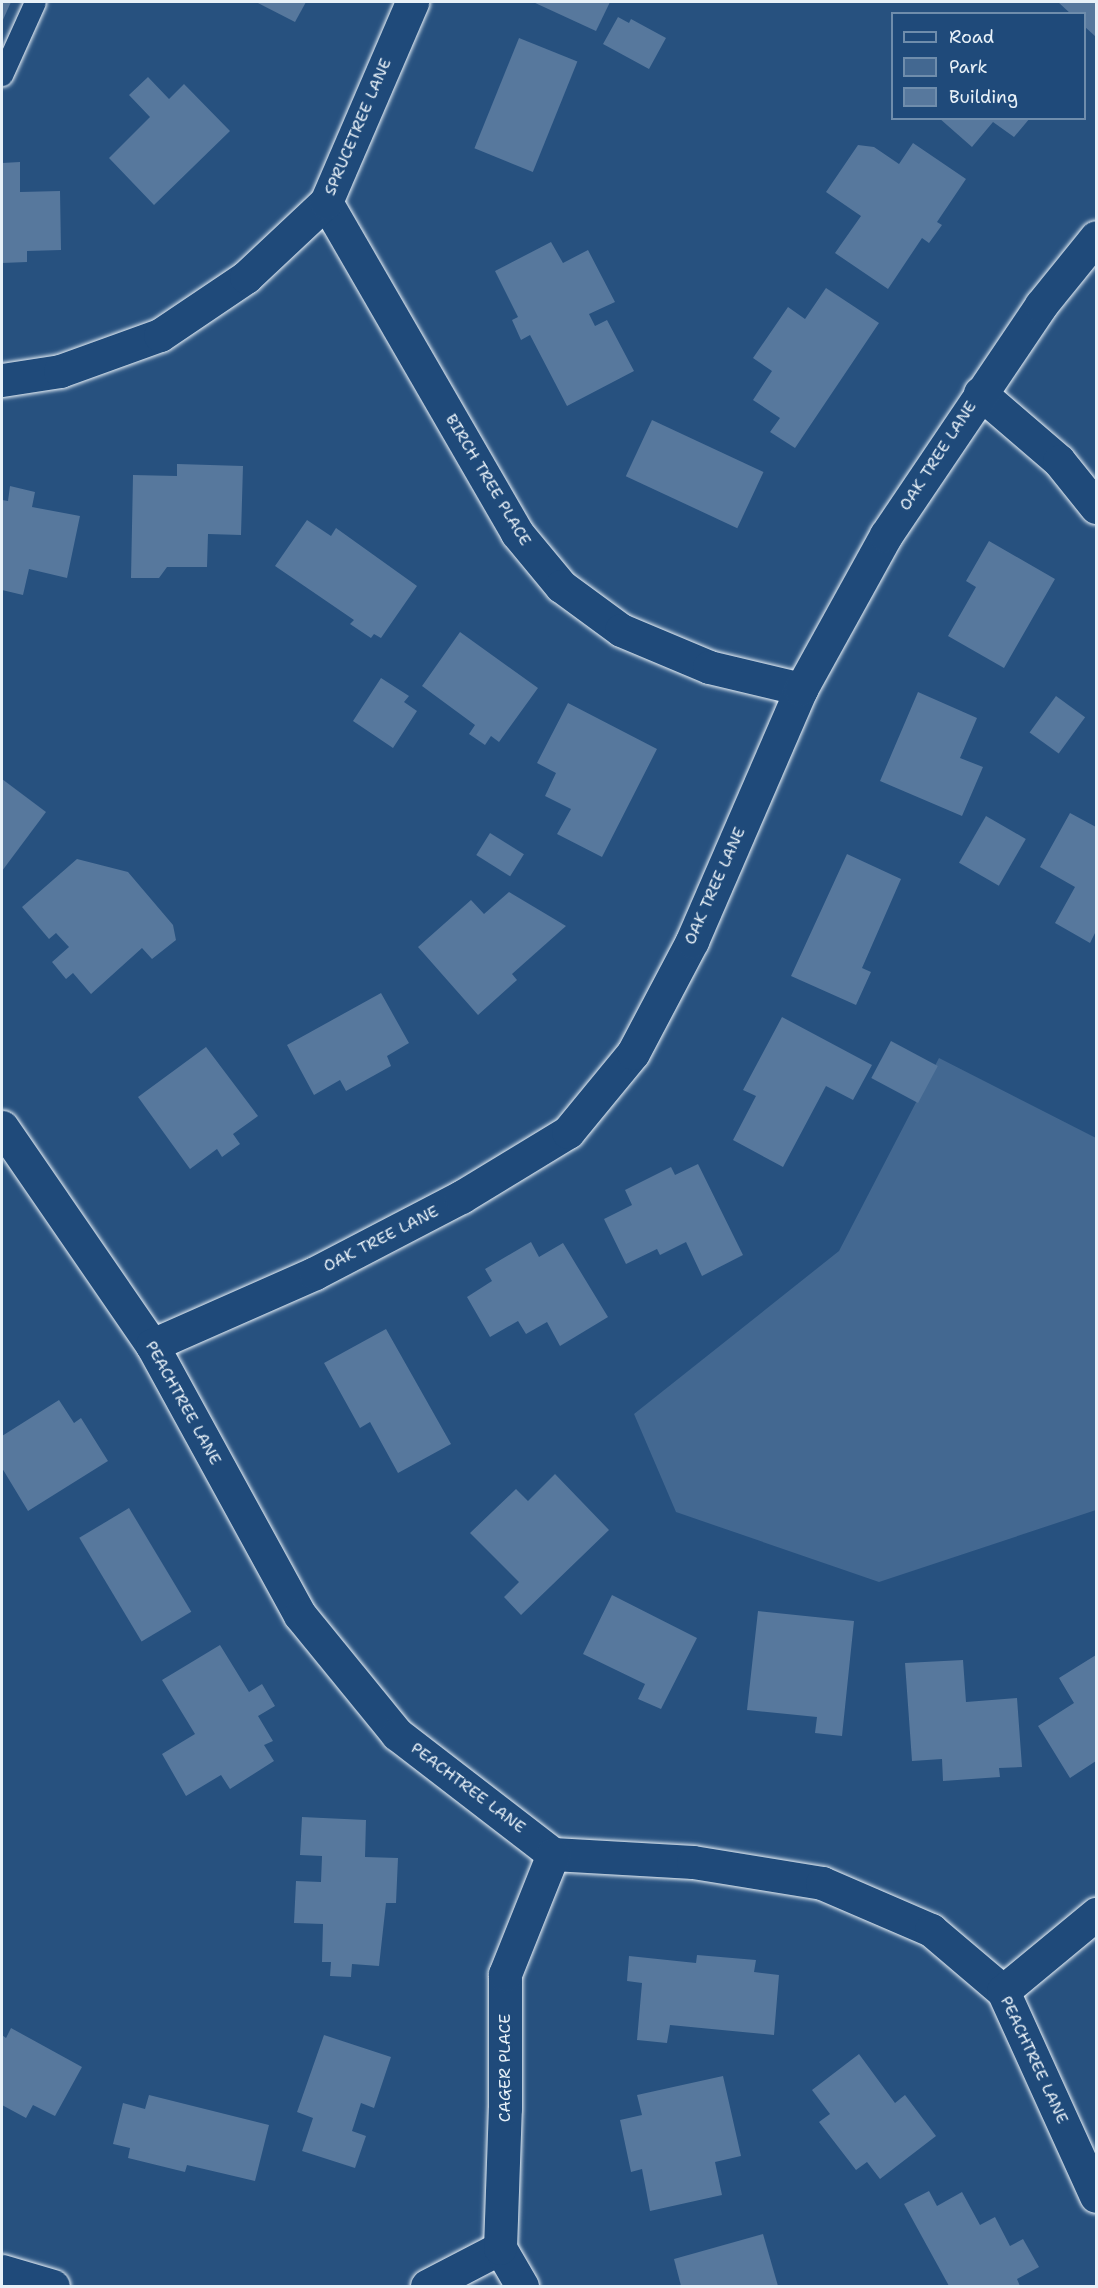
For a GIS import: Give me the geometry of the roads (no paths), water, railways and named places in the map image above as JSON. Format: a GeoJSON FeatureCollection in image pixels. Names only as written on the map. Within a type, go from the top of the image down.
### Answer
{"type":"FeatureCollection","features":[{"type":"Feature","properties":{"kind":"street","name":"SPRUCETREE LANE"},"geometry":{"type":"LineString","coordinates":[[2,381],[60,371],[159,334],[246,277],[326,202],[412,2]]}},
{"type":"Feature","properties":{"kind":"street","name":"BIRCH TREE PLACE"},"geometry":{"type":"LineString","coordinates":[[326,202],[517,533],[561,586],[621,630],[709,668],[801,689]]}},
{"type":"Feature","properties":{"kind":"street","name":"OAK TREE LANE"},"geometry":{"type":"LineString","coordinates":[[152,1346],[315,1273],[461,1197],[568,1132],[633,1053],[692,941],[801,689],[886,535],[1041,305],[1096,237]]}},
{"type":"Feature","properties":{"kind":"street"},"geometry":{"type":"LineString","coordinates":[[980,393],[1059,461],[1096,507]]}},
{"type":"Feature","properties":{"kind":"street","name":"PEACHTREE LANE"},"geometry":{"type":"LineString","coordinates":[[2,1127],[152,1346],[300,1615],[397,1734],[553,1854],[693,1862],[822,1883],[931,1930],[1004,1991],[1096,2196]]}},
{"type":"Feature","properties":{"kind":"street","name":"CAGER PLACE"},"geometry":{"type":"LineString","coordinates":[[500,2248],[505,2108],[505,1974],[553,1854]]}},
{"type":"Feature","properties":{"kind":"street"},"geometry":{"type":"LineString","coordinates":[[1004,1991],[1096,1914]]}},
{"type":"Feature","properties":{"kind":"street"},"geometry":{"type":"LineString","coordinates":[[427,2286],[500,2248],[522,2286]]}},
{"type":"Feature","properties":{"kind":"street"},"geometry":{"type":"LineString","coordinates":[[2,2271],[52,2286]]}},
{"type":"Feature","properties":{"kind":"lane"},"geometry":{"type":"LineString","coordinates":[[2,75],[34,2]]}}]}
